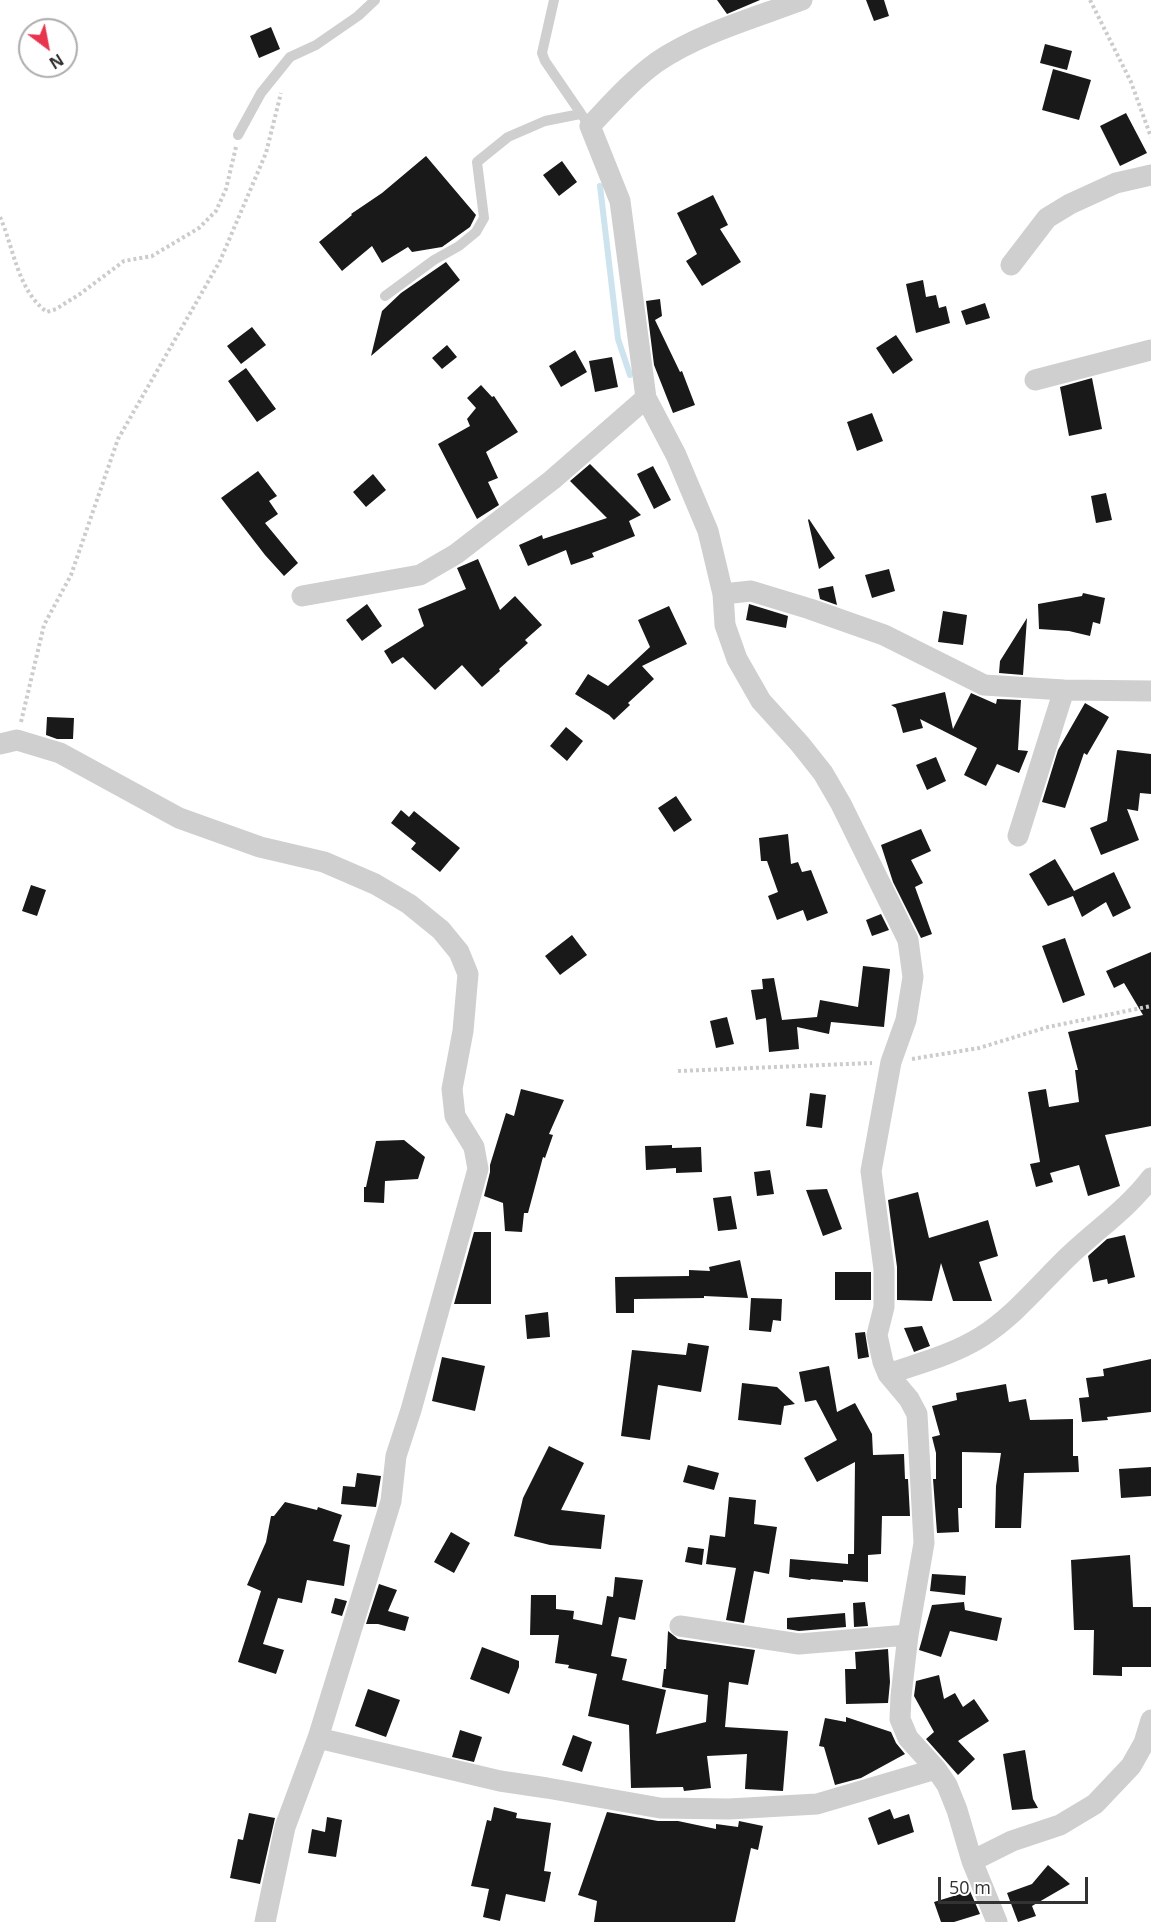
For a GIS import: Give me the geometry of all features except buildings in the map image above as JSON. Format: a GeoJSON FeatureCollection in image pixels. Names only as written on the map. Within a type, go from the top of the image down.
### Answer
{"type":"FeatureCollection","features":[{"type":"Feature","properties":{"kind":"street"},"geometry":{"type":"LineString","coordinates":[[802,0],[696,40],[658,62],[585,120],[620,201],[646,398],[676,455],[708,531],[723,594],[725,625],[737,659],[761,701],[801,744],[823,773],[842,804],[908,940],[913,976],[906,1020],[891,1062],[871,1171],[885,1269],[884,1307],[876,1335],[888,1374],[909,1399],[917,1414],[924,1542],[908,1635],[900,1719],[908,1738],[947,1785],[972,1861],[997,1922]]}},
{"type":"Feature","properties":{"kind":"street"},"geometry":{"type":"LineString","coordinates":[[1011,265],[1047,218],[1070,204],[1116,183],[1151,174]]}},
{"type":"Feature","properties":{"kind":"street"},"geometry":{"type":"LineString","coordinates":[[1035,380],[1151,350]]}},
{"type":"Feature","properties":{"kind":"street"},"geometry":{"type":"LineString","coordinates":[[302,596],[420,575],[456,554],[552,480],[646,398]]}},
{"type":"Feature","properties":{"kind":"street"},"geometry":{"type":"LineString","coordinates":[[723,594],[751,591],[810,609],[884,635],[984,685],[1064,690],[1151,691]]}},
{"type":"Feature","properties":{"kind":"street"},"geometry":{"type":"LineString","coordinates":[[1018,836],[1064,690]]}},
{"type":"Feature","properties":{"kind":"street"},"geometry":{"type":"LineString","coordinates":[[8,742],[60,753],[179,818],[260,847],[324,862],[375,884],[409,904],[441,930],[459,952],[468,974],[463,1031],[452,1089],[455,1116],[474,1147],[478,1169],[396,1456],[390,1501],[318,1738],[285,1827],[265,1922]]}},
{"type":"Feature","properties":{"kind":"street"},"geometry":{"type":"LineString","coordinates":[[888,1374],[946,1355],[982,1336],[1018,1307],[1072,1253],[1138,1195],[1151,1178]]}},
{"type":"Feature","properties":{"kind":"street"},"geometry":{"type":"LineString","coordinates":[[680,1626],[799,1644],[908,1635]]}},
{"type":"Feature","properties":{"kind":"street"},"geometry":{"type":"LineString","coordinates":[[972,1861],[1012,1841],[1059,1825],[1095,1804],[1131,1766],[1144,1743],[1151,1720]]}},
{"type":"Feature","properties":{"kind":"street"},"geometry":{"type":"LineString","coordinates":[[318,1738],[500,1781],[660,1808],[729,1809],[817,1804],[936,1769]]}},
{"type":"Feature","properties":{"kind":"lane"},"geometry":{"type":"LineString","coordinates":[[238,135],[261,93],[290,57],[316,45],[358,16],[375,0]]}},
{"type":"Feature","properties":{"kind":"lane"},"geometry":{"type":"LineString","coordinates":[[554,0],[542,53],[545,62],[585,120]]}},
{"type":"Feature","properties":{"kind":"lane"},"geometry":{"type":"LineString","coordinates":[[385,296],[476,232],[484,218],[477,162],[508,137],[545,121],[585,120]]}},
{"type":"Feature","properties":{"kind":"path"},"geometry":{"type":"LineString","coordinates":[[1090,0],[1131,82],[1151,137]]}},
{"type":"Feature","properties":{"kind":"path"},"geometry":{"type":"LineString","coordinates":[[8,742],[44,625],[71,575],[118,439],[220,261],[266,153],[282,89]]}},
{"type":"Feature","properties":{"kind":"path"},"geometry":{"type":"LineString","coordinates":[[0,217],[10,252],[35,303],[47,312],[56,309],[124,261],[152,256],[199,228],[216,211],[226,189],[235,157],[238,135]]}},
{"type":"Feature","properties":{"kind":"waterway"},"geometry":{"type":"LineString","coordinates":[[600,186],[618,339],[630,375]]}}]}
